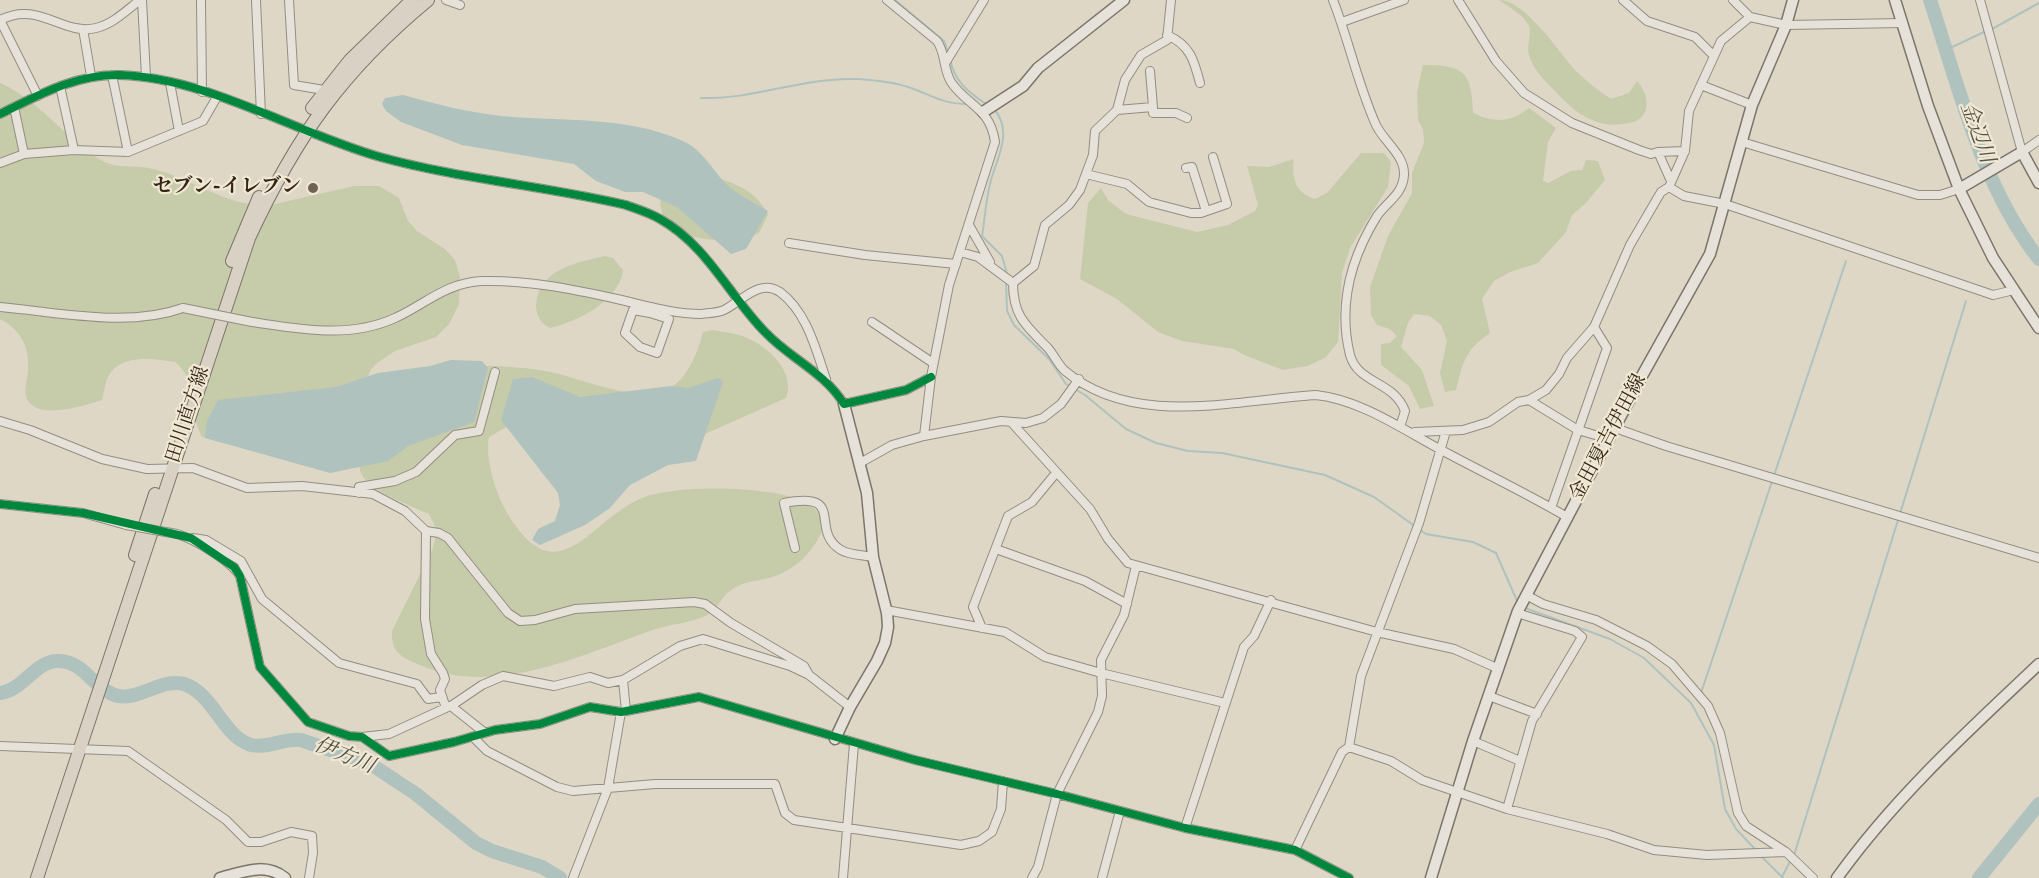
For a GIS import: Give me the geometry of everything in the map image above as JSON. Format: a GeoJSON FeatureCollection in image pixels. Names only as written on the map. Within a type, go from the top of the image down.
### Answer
{"type":"FeatureCollection","features":[{"type":"Feature","properties":{"kind":"main road","name":"田川直方線"},"geometry":{"type":"LineString","coordinates":[[37,878],[75,749],[167,470],[240,237],[265,184],[302,130],[324,90],[412,0]]}},
{"type":"Feature","properties":{"kind":"main road","name":"田川直方線"},"geometry":{"type":"LineString","coordinates":[[302,130],[361,60],[428,0]]}},
{"type":"Feature","properties":{"kind":"main road"},"geometry":{"type":"LineString","coordinates":[[989,109],[1023,86],[1038,68],[1124,0]]}},
{"type":"Feature","properties":{"kind":"main road","name":"金田夏吉伊田線"},"geometry":{"type":"LineString","coordinates":[[1431,878],[1473,741],[1518,612],[1710,254],[1752,105],[1786,26],[1793,0]]}},
{"type":"Feature","properties":{"kind":"main road"},"geometry":{"type":"LineString","coordinates":[[1895,0],[1928,106],[1959,189],[1993,258],[2039,328]]}},
{"type":"Feature","properties":{"kind":"main road"},"geometry":{"type":"LineString","coordinates":[[1959,189],[2020,154],[2039,183]]}},
{"type":"Feature","properties":{"kind":"main road"},"geometry":{"type":"LineString","coordinates":[[835,739],[885,644],[886,610],[873,557],[867,493],[844,404]]}},
{"type":"Feature","properties":{"kind":"main road"},"geometry":{"type":"LineString","coordinates":[[1837,878],[1869,834],[1908,789],[2039,664]]}},
{"type":"Feature","properties":{"kind":"main road","name":"田川直方線"},"geometry":{"type":"LineString","coordinates":[[29,878],[75,749]]}},
{"type":"Feature","properties":{"kind":"main road"},"geometry":{"type":"LineString","coordinates":[[220,878],[263,869],[274,870],[285,878]]}},
{"type":"Feature","properties":{"kind":"street"},"geometry":{"type":"LineString","coordinates":[[38,96],[0,20],[21,12],[33,12],[83,29],[106,24],[141,0]]}},
{"type":"Feature","properties":{"kind":"street"},"geometry":{"type":"LineString","coordinates":[[141,0],[146,77]]}},
{"type":"Feature","properties":{"kind":"street"},"geometry":{"type":"LineString","coordinates":[[201,0],[202,92]]}},
{"type":"Feature","properties":{"kind":"street"},"geometry":{"type":"LineString","coordinates":[[256,0],[261,114]]}},
{"type":"Feature","properties":{"kind":"street"},"geometry":{"type":"LineString","coordinates":[[289,0],[294,85],[324,90]]}},
{"type":"Feature","properties":{"kind":"street"},"geometry":{"type":"LineString","coordinates":[[446,0],[460,5]]}},
{"type":"Feature","properties":{"kind":"street"},"geometry":{"type":"LineString","coordinates":[[887,0],[937,41],[951,83],[989,109],[994,142],[949,285],[933,363],[924,436]]}},
{"type":"Feature","properties":{"kind":"street"},"geometry":{"type":"LineString","coordinates":[[945,62],[984,0]]}},
{"type":"Feature","properties":{"kind":"street"},"geometry":{"type":"LineString","coordinates":[[1012,282],[1031,271],[1045,225],[1069,205],[1080,190],[1093,155],[1095,131],[1117,110],[1125,80],[1141,55],[1162,44],[1167,34],[1171,0]]}},
{"type":"Feature","properties":{"kind":"street"},"geometry":{"type":"LineString","coordinates":[[1333,0],[1376,124],[1403,163],[1404,173],[1397,194],[1378,214],[1356,256],[1350,275],[1346,314],[1348,341],[1354,364],[1368,377],[1396,395],[1405,411],[1400,427]]}},
{"type":"Feature","properties":{"kind":"street"},"geometry":{"type":"LineString","coordinates":[[1342,22],[1404,0]]}},
{"type":"Feature","properties":{"kind":"street"},"geometry":{"type":"LineString","coordinates":[[1458,0],[1496,61],[1524,93],[1572,123],[1639,150],[1651,154],[1685,151]]}},
{"type":"Feature","properties":{"kind":"street"},"geometry":{"type":"LineString","coordinates":[[1623,0],[1647,21],[1695,37],[1714,56]]}},
{"type":"Feature","properties":{"kind":"street"},"geometry":{"type":"LineString","coordinates":[[1733,0],[1750,17],[1786,26],[1903,23]]}},
{"type":"Feature","properties":{"kind":"street"},"geometry":{"type":"LineString","coordinates":[[1980,0],[2020,154],[2039,140]]}},
{"type":"Feature","properties":{"kind":"street"},"geometry":{"type":"LineString","coordinates":[[1413,432],[1463,430],[1489,422],[1518,402],[1529,400],[1546,390],[1559,374],[1567,358],[1594,327],[1630,245],[1661,192],[1670,183],[1680,166],[1685,151],[1689,111],[1714,56],[1728,32],[1750,17]]}},
{"type":"Feature","properties":{"kind":"street"},"geometry":{"type":"LineString","coordinates":[[83,29],[91,76]]}},
{"type":"Feature","properties":{"kind":"street"},"geometry":{"type":"LineString","coordinates":[[1167,34],[1186,46],[1193,56],[1200,83]]}},
{"type":"Feature","properties":{"kind":"street"},"geometry":{"type":"LineString","coordinates":[[1150,71],[1153,113],[1176,113],[1187,118]]}},
{"type":"Feature","properties":{"kind":"street"},"geometry":{"type":"LineString","coordinates":[[112,75],[128,152]]}},
{"type":"Feature","properties":{"kind":"street"},"geometry":{"type":"LineString","coordinates":[[0,114],[60,86],[91,76],[146,77],[217,97],[302,130],[382,157],[626,205],[660,219],[681,234],[706,259],[777,344],[827,380]]}},
{"type":"Feature","properties":{"kind":"street"},"geometry":{"type":"LineString","coordinates":[[170,82],[179,131]]}},
{"type":"Feature","properties":{"kind":"street"},"geometry":{"type":"LineString","coordinates":[[1701,85],[1752,105]]}},
{"type":"Feature","properties":{"kind":"street"},"geometry":{"type":"LineString","coordinates":[[60,86],[74,150]]}},
{"type":"Feature","properties":{"kind":"street"},"geometry":{"type":"LineString","coordinates":[[0,163],[24,154],[74,150],[128,152],[203,122],[217,97]]}},
{"type":"Feature","properties":{"kind":"street"},"geometry":{"type":"LineString","coordinates":[[14,107],[24,154]]}},
{"type":"Feature","properties":{"kind":"street"},"geometry":{"type":"LineString","coordinates":[[1117,110],[1153,107]]}},
{"type":"Feature","properties":{"kind":"street"},"geometry":{"type":"LineString","coordinates":[[1742,142],[1918,195],[1940,195],[1959,189]]}},
{"type":"Feature","properties":{"kind":"street"},"geometry":{"type":"LineString","coordinates":[[1658,152],[1670,183],[1684,196],[1725,204],[1993,295],[2014,290]]}},
{"type":"Feature","properties":{"kind":"street"},"geometry":{"type":"LineString","coordinates":[[1086,174],[1127,184],[1149,202],[1191,213],[1206,211],[1227,204],[1213,157]]}},
{"type":"Feature","properties":{"kind":"street"},"geometry":{"type":"LineString","coordinates":[[1186,168],[1192,167],[1206,211]]}},
{"type":"Feature","properties":{"kind":"street"},"geometry":{"type":"LineString","coordinates":[[969,225],[994,268]]}},
{"type":"Feature","properties":{"kind":"street"},"geometry":{"type":"LineString","coordinates":[[789,243],[865,255],[956,264]]}},
{"type":"Feature","properties":{"kind":"street"},"geometry":{"type":"LineString","coordinates":[[960,252],[978,257],[1012,282],[1016,311],[1064,370],[1078,381],[1112,396],[1148,407],[1330,397],[1413,432],[1567,517]]}},
{"type":"Feature","properties":{"kind":"street"},"geometry":{"type":"LineString","coordinates":[[0,307],[108,317],[172,312],[183,308],[252,322],[326,332],[348,331],[395,318],[439,291],[478,282],[513,281],[572,289],[651,310],[669,319],[657,353],[640,348],[625,333],[633,310],[651,310],[702,314],[722,311],[755,289],[778,291],[799,313],[812,338],[827,380],[844,404],[906,390],[931,377]]}},
{"type":"Feature","properties":{"kind":"street"},"geometry":{"type":"LineString","coordinates":[[872,322],[933,363]]}},
{"type":"Feature","properties":{"kind":"street"},"geometry":{"type":"LineString","coordinates":[[1551,508],[1607,348],[1594,327]]}},
{"type":"Feature","properties":{"kind":"street"},"geometry":{"type":"LineString","coordinates":[[359,493],[358,487],[394,481],[416,472],[455,435],[478,431],[495,372]]}},
{"type":"Feature","properties":{"kind":"street"},"geometry":{"type":"LineString","coordinates":[[860,462],[892,445],[924,436],[1001,421],[1026,423],[1043,418],[1060,404],[1078,381]]}},
{"type":"Feature","properties":{"kind":"street"},"geometry":{"type":"LineString","coordinates":[[1529,400],[1578,430],[1610,439]]}},
{"type":"Feature","properties":{"kind":"street"},"geometry":{"type":"LineString","coordinates":[[0,421],[30,430],[102,459],[147,469],[193,468],[247,488],[302,486],[373,494],[405,511],[426,531],[439,533],[448,538],[508,613],[520,621],[535,620],[574,609],[694,602],[705,604],[731,623],[804,666],[809,675]]}},
{"type":"Feature","properties":{"kind":"street"},"geometry":{"type":"LineString","coordinates":[[1012,423],[1090,509],[1108,539],[1128,563],[1271,600],[1377,632],[1454,649],[1499,669]]}},
{"type":"Feature","properties":{"kind":"street"},"geometry":{"type":"LineString","coordinates":[[1615,428],[1666,446],[2039,558]]}},
{"type":"Feature","properties":{"kind":"street"},"geometry":{"type":"LineString","coordinates":[[1295,850],[1342,752],[1349,747],[1361,676],[1419,523],[1446,431]]}},
{"type":"Feature","properties":{"kind":"street"},"geometry":{"type":"LineString","coordinates":[[982,628],[973,607],[1008,516],[1032,502],[1056,473]]}},
{"type":"Feature","properties":{"kind":"street"},"geometry":{"type":"LineString","coordinates":[[795,548],[784,503],[806,499],[817,502],[822,509],[828,534],[842,551],[873,557]]}},
{"type":"Feature","properties":{"kind":"street"},"geometry":{"type":"LineString","coordinates":[[0,504],[83,513],[126,525],[206,540],[241,561],[262,599],[339,663],[417,684],[428,699],[441,697]]}},
{"type":"Feature","properties":{"kind":"street"},"geometry":{"type":"LineString","coordinates":[[426,531],[425,619],[431,654],[443,673],[441,697],[449,707],[484,733]]}},
{"type":"Feature","properties":{"kind":"street"},"geometry":{"type":"LineString","coordinates":[[191,538],[234,567],[240,576],[260,667],[308,722],[349,736],[389,734],[449,707],[482,685],[503,676],[554,686],[590,677],[608,683],[623,680],[680,646],[703,639],[790,666],[809,675],[850,707]]}},
{"type":"Feature","properties":{"kind":"street"},"geometry":{"type":"LineString","coordinates":[[996,549],[1085,581],[1126,604]]}},
{"type":"Feature","properties":{"kind":"street"},"geometry":{"type":"LineString","coordinates":[[1032,878],[1038,867],[1057,794],[1098,712],[1102,696],[1101,660],[1126,604],[1136,566]]}},
{"type":"Feature","properties":{"kind":"street"},"geometry":{"type":"LineString","coordinates":[[1525,597],[1596,620],[1647,646],[1672,664],[1694,686],[1708,706],[1720,733],[1738,813],[1746,826],[1813,878]]}},
{"type":"Feature","properties":{"kind":"street"},"geometry":{"type":"LineString","coordinates":[[1185,828],[1244,647],[1254,636],[1271,600]]}},
{"type":"Feature","properties":{"kind":"street"},"geometry":{"type":"LineString","coordinates":[[886,610],[1005,632],[1045,657],[1225,703]]}},
{"type":"Feature","properties":{"kind":"street"},"geometry":{"type":"LineString","coordinates":[[1507,809],[1520,761],[1537,714],[1582,637],[1575,631],[1518,612]]}},
{"type":"Feature","properties":{"kind":"street"},"geometry":{"type":"LineString","coordinates":[[574,876],[608,788],[623,712],[623,680]]}},
{"type":"Feature","properties":{"kind":"street"},"geometry":{"type":"LineString","coordinates":[[1489,696],[1537,714]]}},
{"type":"Feature","properties":{"kind":"street"},"geometry":{"type":"LineString","coordinates":[[362,737],[389,756],[396,757],[484,733],[540,724],[590,707],[623,712],[699,697],[854,744],[1185,828],[1295,850],[1349,878]]}},
{"type":"Feature","properties":{"kind":"street"},"geometry":{"type":"LineString","coordinates":[[473,736],[487,751],[556,787],[573,791],[656,784],[775,784],[785,813],[795,820],[845,826],[950,845],[979,842],[992,832],[1001,809],[1003,781]]}},
{"type":"Feature","properties":{"kind":"street"},"geometry":{"type":"LineString","coordinates":[[1473,741],[1520,761]]}},
{"type":"Feature","properties":{"kind":"street"},"geometry":{"type":"LineString","coordinates":[[843,878],[845,826],[854,744]]}},
{"type":"Feature","properties":{"kind":"street"},"geometry":{"type":"LineString","coordinates":[[0,746],[133,753],[254,844],[291,832],[312,836],[313,853],[309,878]]}},
{"type":"Feature","properties":{"kind":"street"},"geometry":{"type":"LineString","coordinates":[[1349,747],[1391,761],[1422,780],[1507,809],[1607,834],[1654,850],[1682,854],[1782,853]]}},
{"type":"Feature","properties":{"kind":"street"},"geometry":{"type":"LineString","coordinates":[[1102,878],[1120,811]]}},
{"type":"Feature","properties":{"kind":"green space"},"geometry":{"type":"Polygon","coordinates":[[[1499,0],[1509,2],[1531,18],[1577,72],[1611,99],[1629,93],[1637,81],[1646,97],[1644,115],[1633,122],[1609,124],[1588,118],[1570,106],[1542,78],[1533,65],[1528,51],[1530,31],[1528,24],[1519,14],[1499,0]]]}},
{"type":"Feature","properties":{"kind":"green space"},"geometry":{"type":"Polygon","coordinates":[[[1423,65],[1448,67],[1463,73],[1470,88],[1473,113],[1488,119],[1502,120],[1516,117],[1529,108],[1556,128],[1548,142],[1543,181],[1548,183],[1571,171],[1582,170],[1586,160],[1598,161],[1605,180],[1585,204],[1572,215],[1566,232],[1538,263],[1510,272],[1494,281],[1482,299],[1490,333],[1475,345],[1466,357],[1456,390],[1445,392],[1440,373],[1447,341],[1441,325],[1430,316],[1414,314],[1408,323],[1401,347],[1422,370],[1434,406],[1420,409],[1409,386],[1381,365],[1381,344],[1390,343],[1397,336],[1390,329],[1377,325],[1371,315],[1370,287],[1388,236],[1412,193],[1412,173],[1424,143],[1423,129],[1418,120],[1417,92],[1423,65]]]}},
{"type":"Feature","properties":{"kind":"green space"},"geometry":{"type":"Polygon","coordinates":[[[0,83],[27,99],[75,141],[105,162],[119,166],[153,169],[240,202],[271,205],[354,186],[379,186],[399,198],[408,221],[417,231],[445,249],[455,260],[460,277],[459,304],[449,324],[436,337],[395,351],[377,363],[370,371],[355,412],[262,446],[216,441],[202,437],[197,426],[189,380],[175,362],[138,359],[121,364],[108,377],[102,400],[83,406],[48,410],[30,404],[25,389],[28,360],[25,345],[18,333],[0,319],[0,83]]]}},
{"type":"Feature","properties":{"kind":"green space"},"geometry":{"type":"Polygon","coordinates":[[[1361,153],[1384,153],[1391,162],[1388,187],[1350,248],[1342,273],[1338,342],[1326,357],[1308,366],[1283,370],[1234,349],[1182,341],[1158,332],[1117,299],[1080,279],[1088,203],[1101,188],[1108,200],[1126,214],[1197,232],[1228,225],[1255,211],[1258,205],[1247,166],[1269,167],[1294,159],[1293,172],[1296,184],[1303,193],[1315,199],[1327,193],[1361,153]]]}},
{"type":"Feature","properties":{"kind":"green space"},"geometry":{"type":"Polygon","coordinates":[[[696,172],[738,186],[755,197],[768,215],[759,233],[737,239],[712,240],[687,235],[668,223],[660,201],[660,186],[696,172]]]}},
{"type":"Feature","properties":{"kind":"green space"},"geometry":{"type":"Polygon","coordinates":[[[605,256],[613,258],[623,270],[614,291],[595,308],[572,321],[550,328],[543,323],[538,316],[536,300],[549,277],[568,266],[605,256]]]}},
{"type":"Feature","properties":{"kind":"green space"},"geometry":{"type":"Polygon","coordinates":[[[713,330],[745,337],[771,353],[787,379],[786,398],[689,441],[510,425],[489,437],[490,467],[500,498],[509,516],[527,539],[543,550],[559,551],[574,545],[623,508],[658,493],[678,490],[726,489],[774,493],[809,504],[819,516],[822,531],[806,556],[792,568],[774,576],[734,588],[706,616],[653,630],[538,669],[508,675],[478,677],[449,674],[420,665],[398,653],[393,644],[392,631],[433,548],[437,530],[429,514],[390,497],[370,484],[360,470],[361,455],[485,366],[546,371],[625,392],[653,394],[663,392],[678,382],[694,359],[703,332],[713,330]]]}},
{"type":"Feature","properties":{"kind":"shaded area"},"geometry":{"type":"Polygon","coordinates":[[[403,95],[501,116],[618,123],[663,133],[692,146],[730,188],[768,211],[746,249],[731,254],[677,207],[643,192],[625,192],[596,181],[574,164],[462,145],[401,122],[386,111],[382,104],[385,98],[403,95]]]}},
{"type":"Feature","properties":{"kind":"shaded area"},"geometry":{"type":"Polygon","coordinates":[[[451,360],[482,361],[488,368],[474,422],[408,446],[388,461],[330,473],[205,438],[207,421],[218,400],[336,387],[378,373],[430,366],[451,360]]]}},
{"type":"Feature","properties":{"kind":"shaded area"},"geometry":{"type":"Polygon","coordinates":[[[532,377],[580,397],[671,386],[688,388],[718,378],[723,382],[696,461],[668,465],[630,485],[610,508],[585,525],[540,545],[532,540],[538,529],[555,521],[560,505],[558,493],[501,420],[513,379],[532,377]]]}},
{"type":"Feature","properties":{"kind":"waterway"},"geometry":{"type":"LineString","coordinates":[[895,0],[944,41],[949,54]]}},
{"type":"Feature","properties":{"kind":"waterway","name":"金辺川"},"geometry":{"type":"LineString","coordinates":[[1930,0],[1962,101],[1987,167],[2002,200],[2039,259]]}},
{"type":"Feature","properties":{"kind":"waterway"},"geometry":{"type":"LineString","coordinates":[[1992,29],[2039,3]]}},
{"type":"Feature","properties":{"kind":"waterway"},"geometry":{"type":"LineString","coordinates":[[1946,50],[1986,31]]}},
{"type":"Feature","properties":{"kind":"waterway"},"geometry":{"type":"LineString","coordinates":[[950,59],[958,80],[986,104]]}},
{"type":"Feature","properties":{"kind":"waterway"},"geometry":{"type":"LineString","coordinates":[[701,98],[740,96],[817,81],[856,79],[898,84],[945,101],[968,104]]}},
{"type":"Feature","properties":{"kind":"waterway"},"geometry":{"type":"LineString","coordinates":[[994,109],[1000,117],[1003,135],[989,187],[982,236],[1002,256],[1007,274]]}},
{"type":"Feature","properties":{"kind":"waterway"},"geometry":{"type":"LineString","coordinates":[[1701,693],[1846,261]]}},
{"type":"Feature","properties":{"kind":"waterway"},"geometry":{"type":"LineString","coordinates":[[1006,280],[1007,311],[1014,325],[1049,359],[1066,384],[1085,395],[1126,429],[1156,443],[1188,451],[1222,453],[1325,475],[1374,497],[1426,534],[1473,542],[1496,553],[1518,603]]}},
{"type":"Feature","properties":{"kind":"waterway"},"geometry":{"type":"LineString","coordinates":[[1782,877],[1795,852],[1966,301]]}},
{"type":"Feature","properties":{"kind":"waterway"},"geometry":{"type":"LineString","coordinates":[[1525,608],[1610,639],[1644,658],[1691,703],[1714,745],[1725,809],[1736,829],[1756,850]]}},
{"type":"Feature","properties":{"kind":"waterway","name":"伊方川"},"geometry":{"type":"LineString","coordinates":[[0,693],[16,687],[43,665],[59,661],[75,665],[105,690],[120,696],[138,694],[166,684],[184,684],[203,696],[241,740],[257,746],[301,740],[369,763],[416,794],[476,843],[492,851],[542,867],[560,878]]}},
{"type":"Feature","properties":{"kind":"waterway"},"geometry":{"type":"LineString","coordinates":[[1979,878],[2039,804]]}},
{"type":"Feature","properties":{"kind":"waterway"},"geometry":{"type":"LineString","coordinates":[[1760,855],[1783,878]]}},
{"type":"Feature","properties":{"kind":"cycle path"},"geometry":{"type":"LineString","coordinates":[[0,114],[58,87],[88,78],[120,75],[153,78],[219,96],[348,147],[380,157],[410,165],[626,205],[648,213],[677,230],[705,257],[766,333],[827,383],[844,404],[906,390],[931,377]]}},
{"type":"Feature","properties":{"kind":"cycle path"},"geometry":{"type":"LineString","coordinates":[[0,504],[83,513],[191,538],[234,567],[240,576],[260,667],[308,722],[349,736],[362,737],[389,756],[454,742],[495,730],[540,724],[590,707],[621,712],[699,697],[915,760],[1185,828],[1295,850],[1349,878]]}},
{"type":"Feature","properties":{"kind":"place","name":"セブン-イレブン"},"geometry":{"type":"Point","coordinates":[313,188]}}]}
